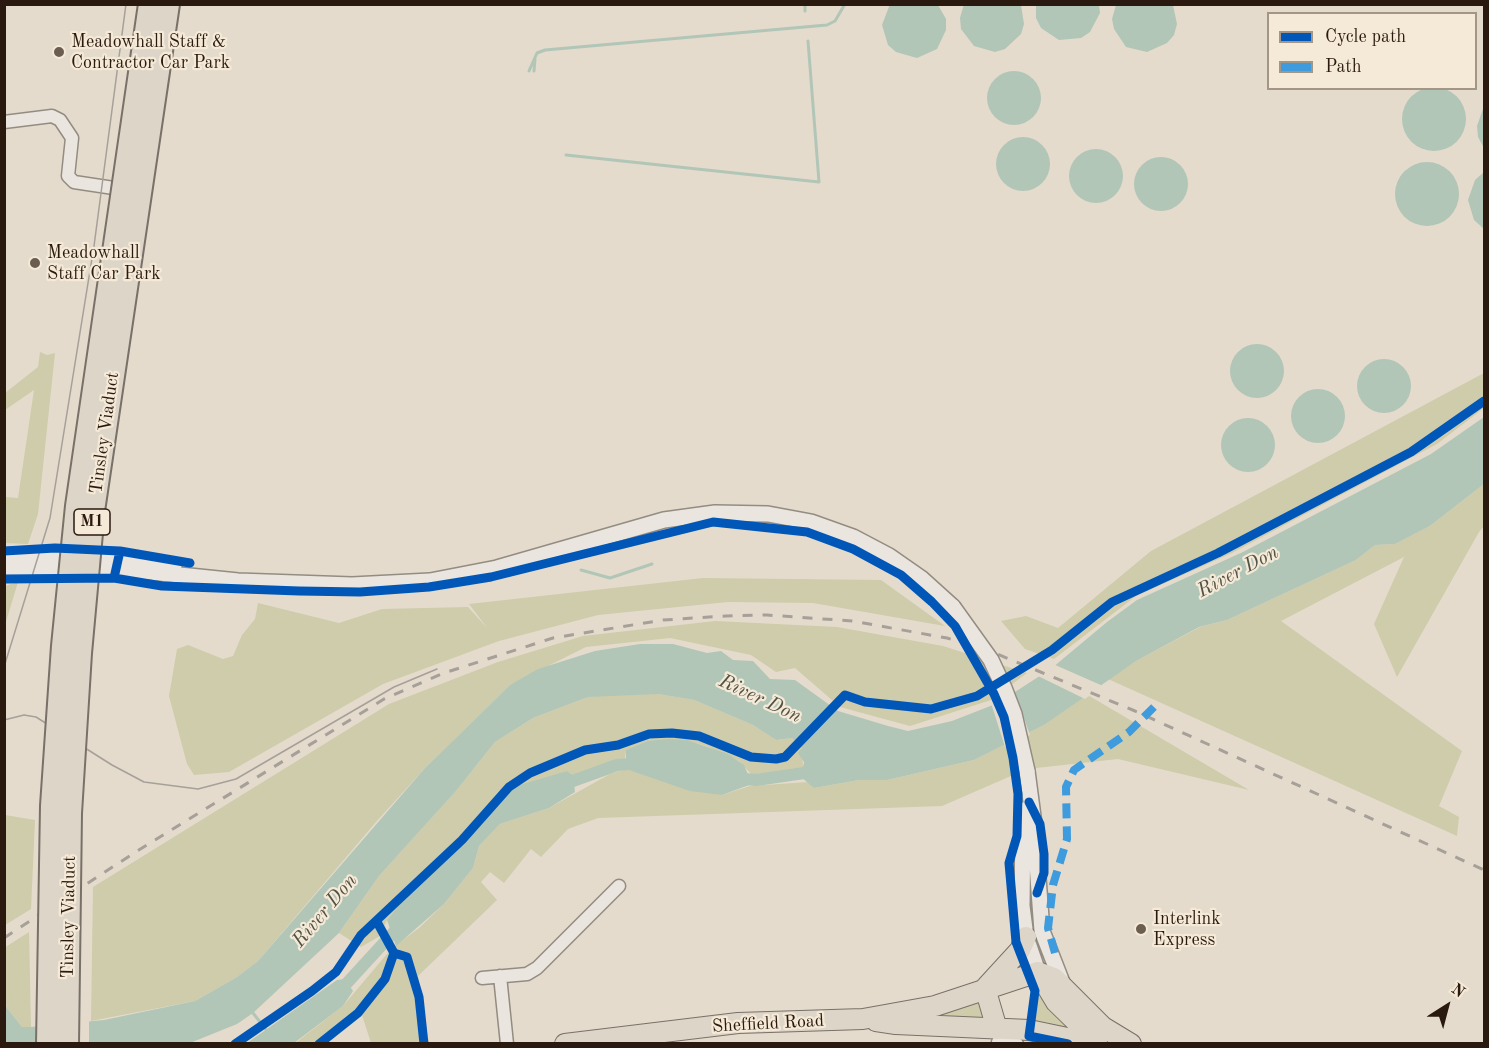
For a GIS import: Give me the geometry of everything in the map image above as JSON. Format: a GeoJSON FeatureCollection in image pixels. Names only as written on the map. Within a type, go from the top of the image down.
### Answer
{"type":"FeatureCollection","features":[{"type":"Feature","properties":{"kind":"highway","name":"Tinsley Viaduct"},"geometry":{"type":"LineString","coordinates":[[48,1044],[52,806],[65,622],[77,506],[150,4]]}},
{"type":"Feature","properties":{"kind":"highway","name":"Tinsley Viaduct"},"geometry":{"type":"LineString","coordinates":[[67,1044],[70,813],[80,653],[93,512],[168,4]]}},
{"type":"Feature","properties":{"kind":"main road"},"geometry":{"type":"LineString","coordinates":[[998,1038],[986,988],[1020,950],[1026,938]]}},
{"type":"Feature","properties":{"kind":"main road"},"geometry":{"type":"LineString","coordinates":[[1038,972],[1056,1002],[1100,1038],[1115,1044]]}},
{"type":"Feature","properties":{"kind":"main road","name":"Sheffield Road"},"geometry":{"type":"LineString","coordinates":[[565,1044],[738,1023],[864,1019],[935,1006],[1038,972],[1054,978],[1065,988],[1100,1038]]}},
{"type":"Feature","properties":{"kind":"main road","name":"Sheffield Road"},"geometry":{"type":"LineString","coordinates":[[864,1019],[998,1038],[1034,1030],[1131,1044]]}},
{"type":"Feature","properties":{"kind":"street"},"geometry":{"type":"LineString","coordinates":[[4,122],[52,116],[60,120],[72,138],[68,176],[74,182],[140,192]]}},
{"type":"Feature","properties":{"kind":"street"},"geometry":{"type":"LineString","coordinates":[[4,570],[37,567],[121,570],[238,580],[351,585],[430,581],[530,560],[664,520],[715,513],[768,514],[811,522],[853,537],[889,556],[922,579],[953,607],[991,660],[1014,714],[1027,771],[1029,802],[1034,824],[1037,893],[1047,949],[1065,988]]}},
{"type":"Feature","properties":{"kind":"street"},"geometry":{"type":"LineString","coordinates":[[4,556],[78,554],[192,568],[238,580]]}},
{"type":"Feature","properties":{"kind":"street"},"geometry":{"type":"LineString","coordinates":[[1029,802],[1023,824],[1021,868],[1026,938],[1038,972]]}},
{"type":"Feature","properties":{"kind":"street"},"geometry":{"type":"LineString","coordinates":[[482,978],[526,974],[537,968],[619,886]]}},
{"type":"Feature","properties":{"kind":"street"},"geometry":{"type":"LineString","coordinates":[[500,976],[507,1044]]}},
{"type":"Feature","properties":{"kind":"street","name":"Sheffield Road"},"geometry":{"type":"LineString","coordinates":[[998,1038],[1017,1044]]}},
{"type":"Feature","properties":{"kind":"shaded area"},"geometry":{"type":"Polygon","coordinates":[[[40,352],[47,355],[55,353],[38,514],[28,544],[5,543],[5,497],[18,498],[34,390],[5,410],[5,393],[38,367],[40,352]]]}},
{"type":"Feature","properties":{"kind":"shaded area"},"geometry":{"type":"Polygon","coordinates":[[[1484,373],[1484,408],[1437,444],[1232,553],[1136,596],[1054,659],[1025,649],[1001,621],[1026,616],[1058,628],[1151,551],[1484,373]]]}},
{"type":"Feature","properties":{"kind":"shaded area"},"geometry":{"type":"Polygon","coordinates":[[[1484,484],[1484,526],[1397,677],[1374,624],[1404,557],[1281,621],[1462,751],[1439,806],[1459,817],[1457,836],[1108,679],[1136,661],[1200,627],[1227,620],[1356,560],[1375,545],[1395,544],[1430,526],[1484,484]]]}},
{"type":"Feature","properties":{"kind":"shaded area"},"geometry":{"type":"Polygon","coordinates":[[[703,578],[881,580],[945,626],[813,603],[728,602],[598,615],[499,641],[383,684],[229,772],[194,775],[187,764],[169,696],[177,649],[188,645],[223,659],[233,656],[242,635],[255,619],[258,603],[339,623],[382,609],[468,607],[488,629],[469,604],[703,578]]]}},
{"type":"Feature","properties":{"kind":"shaded area"},"geometry":{"type":"Polygon","coordinates":[[[18,582],[5,625],[5,586],[18,582]]]}},
{"type":"Feature","properties":{"kind":"shaded area"},"geometry":{"type":"Polygon","coordinates":[[[715,621],[837,627],[943,646],[1027,673],[991,700],[910,726],[840,707],[795,668],[776,672],[751,655],[670,638],[586,647],[510,685],[425,768],[258,961],[237,977],[195,1001],[91,1021],[93,887],[389,704],[498,662],[583,636],[715,621]]]}},
{"type":"Feature","properties":{"kind":"shaded area"},"geometry":{"type":"Polygon","coordinates":[[[621,693],[658,694],[694,700],[753,725],[776,740],[792,738],[802,748],[803,768],[752,775],[739,761],[706,746],[686,740],[647,741],[626,750],[625,758],[573,775],[567,771],[506,795],[464,845],[451,852],[402,901],[387,920],[380,936],[361,947],[339,933],[379,876],[456,791],[495,742],[533,718],[588,697],[621,693]]]}},
{"type":"Feature","properties":{"kind":"shaded area"},"geometry":{"type":"Polygon","coordinates":[[[1086,694],[1249,790],[1118,759],[1027,769],[942,806],[598,818],[568,829],[541,857],[531,849],[504,883],[490,872],[481,882],[497,900],[418,976],[429,1043],[371,1043],[362,1015],[322,1043],[294,1044],[343,1006],[392,948],[419,928],[444,904],[473,868],[479,846],[500,824],[549,808],[610,774],[626,769],[722,795],[750,786],[808,782],[814,788],[859,780],[887,780],[974,760],[1044,725],[1086,694]]]}},
{"type":"Feature","properties":{"kind":"shaded area"},"geometry":{"type":"Polygon","coordinates":[[[5,815],[35,820],[31,909],[5,925],[5,815]]]}},
{"type":"Feature","properties":{"kind":"shaded area"},"geometry":{"type":"Polygon","coordinates":[[[29,932],[31,1027],[22,1027],[7,1008],[4,948],[29,932]]]}},
{"type":"Feature","properties":{"kind":"shaded area"},"geometry":{"type":"Polygon","coordinates":[[[1039,992],[1080,1033],[1035,1024],[1039,992]]]}},
{"type":"Feature","properties":{"kind":"shaded area"},"geometry":{"type":"Polygon","coordinates":[[[981,997],[990,1021],[922,1016],[981,997]]]}},
{"type":"Feature","properties":{"kind":"water"},"geometry":{"type":"Polygon","coordinates":[[[890,4],[938,5],[946,19],[946,30],[937,49],[917,58],[896,52],[888,45],[882,25],[890,4]]]}},
{"type":"Feature","properties":{"kind":"water"},"geometry":{"type":"Polygon","coordinates":[[[964,4],[1021,5],[1024,24],[1021,34],[1005,49],[995,52],[974,46],[961,29],[960,18],[964,4]]]}},
{"type":"Feature","properties":{"kind":"water"},"geometry":{"type":"Polygon","coordinates":[[[1036,5],[1099,5],[1100,13],[1090,32],[1081,38],[1059,40],[1041,28],[1036,18],[1036,5]]]}},
{"type":"Feature","properties":{"kind":"water"},"geometry":{"type":"Polygon","coordinates":[[[1116,5],[1173,5],[1177,24],[1174,35],[1167,43],[1147,52],[1126,47],[1114,29],[1112,19],[1116,5]]]}},
{"type":"Feature","properties":{"kind":"water"},"geometry":{"type":"Polygon","coordinates":[[[1009,71],[1019,71],[1029,75],[1037,83],[1041,98],[1037,113],[1029,121],[1019,125],[1009,125],[999,121],[991,113],[987,103],[987,93],[991,83],[999,75],[1009,71]]]}},
{"type":"Feature","properties":{"kind":"water"},"geometry":{"type":"Polygon","coordinates":[[[1420,90],[1452,92],[1461,101],[1465,113],[1464,131],[1461,137],[1446,149],[1434,151],[1422,149],[1411,142],[1404,131],[1402,119],[1404,107],[1411,96],[1420,90]]]}},
{"type":"Feature","properties":{"kind":"water"},"geometry":{"type":"Polygon","coordinates":[[[1484,106],[1484,148],[1478,137],[1477,126],[1484,106]]]}},
{"type":"Feature","properties":{"kind":"water"},"geometry":{"type":"Polygon","coordinates":[[[1018,137],[1028,137],[1038,141],[1046,149],[1050,164],[1046,179],[1038,187],[1028,191],[1018,191],[1008,187],[1000,179],[996,169],[996,159],[1000,149],[1008,141],[1018,137]]]}},
{"type":"Feature","properties":{"kind":"water"},"geometry":{"type":"Polygon","coordinates":[[[1091,149],[1101,149],[1111,153],[1119,161],[1123,176],[1119,191],[1111,199],[1101,203],[1091,203],[1081,199],[1073,191],[1069,181],[1069,171],[1073,161],[1081,153],[1091,149]]]}},
{"type":"Feature","properties":{"kind":"water"},"geometry":{"type":"Polygon","coordinates":[[[1156,157],[1166,157],[1176,161],[1184,169],[1188,184],[1184,199],[1176,207],[1166,211],[1156,211],[1146,207],[1138,199],[1134,189],[1134,179],[1138,169],[1146,161],[1156,157]]]}},
{"type":"Feature","properties":{"kind":"water"},"geometry":{"type":"Polygon","coordinates":[[[1421,162],[1433,162],[1450,171],[1457,182],[1459,194],[1457,206],[1450,217],[1433,226],[1421,226],[1409,221],[1400,212],[1395,200],[1395,188],[1400,176],[1409,167],[1421,162]]]}},
{"type":"Feature","properties":{"kind":"water"},"geometry":{"type":"Polygon","coordinates":[[[1484,172],[1484,229],[1474,220],[1468,200],[1475,180],[1484,172]]]}},
{"type":"Feature","properties":{"kind":"water"},"geometry":{"type":"Polygon","coordinates":[[[1252,344],[1262,344],[1272,348],[1280,356],[1284,371],[1280,386],[1272,394],[1262,398],[1252,398],[1242,394],[1234,386],[1230,376],[1230,366],[1234,356],[1242,348],[1252,344]]]}},
{"type":"Feature","properties":{"kind":"water"},"geometry":{"type":"Polygon","coordinates":[[[1379,359],[1389,359],[1399,363],[1407,371],[1411,386],[1407,401],[1399,409],[1389,413],[1379,413],[1369,409],[1361,401],[1357,391],[1357,381],[1361,371],[1369,363],[1379,359]]]}},
{"type":"Feature","properties":{"kind":"water"},"geometry":{"type":"Polygon","coordinates":[[[1313,389],[1323,389],[1333,393],[1341,401],[1345,416],[1341,431],[1333,439],[1323,443],[1313,443],[1303,439],[1295,431],[1291,421],[1291,411],[1295,401],[1303,393],[1313,389]]]}},
{"type":"Feature","properties":{"kind":"water","name":"River Don"},"geometry":{"type":"Polygon","coordinates":[[[1484,417],[1484,484],[1430,526],[1395,544],[1375,545],[1356,560],[1227,620],[1199,627],[1136,661],[1044,725],[974,760],[887,780],[859,780],[814,788],[801,777],[804,762],[798,753],[802,748],[792,738],[776,740],[753,725],[694,700],[658,694],[588,697],[533,718],[495,742],[456,791],[379,876],[339,933],[253,1013],[237,1024],[190,1043],[5,1043],[4,998],[7,1008],[22,1027],[31,1027],[104,1020],[195,1001],[237,977],[258,961],[425,768],[510,685],[538,669],[595,651],[640,644],[673,644],[707,653],[721,651],[733,660],[753,661],[770,679],[795,680],[838,711],[888,726],[908,731],[952,721],[998,703],[1052,668],[1137,600],[1243,552],[1431,454],[1484,417]]]}},
{"type":"Feature","properties":{"kind":"water"},"geometry":{"type":"Polygon","coordinates":[[[1243,418],[1253,418],[1263,422],[1271,430],[1275,445],[1271,460],[1263,468],[1253,472],[1243,472],[1233,468],[1225,460],[1221,450],[1221,440],[1225,430],[1233,422],[1243,418]]]}},
{"type":"Feature","properties":{"kind":"water"},"geometry":{"type":"Polygon","coordinates":[[[687,740],[728,754],[744,765],[752,784],[722,795],[690,791],[626,769],[626,750],[647,741],[687,740]]]}},
{"type":"Feature","properties":{"kind":"water"},"geometry":{"type":"Polygon","coordinates":[[[567,771],[573,775],[575,792],[549,808],[500,824],[479,846],[473,868],[444,904],[396,946],[387,920],[402,901],[451,851],[464,845],[513,787],[567,771]]]}},
{"type":"Feature","properties":{"kind":"water"},"geometry":{"type":"Polygon","coordinates":[[[345,979],[353,991],[343,1006],[294,1043],[247,1043],[337,980],[345,979]]]}},
{"type":"Feature","properties":{"kind":"pier"},"geometry":{"type":"Polygon","coordinates":[[[1053,664],[1103,686],[1085,699],[1036,675],[1053,664]]]}},
{"type":"Feature","properties":{"kind":"pier"},"geometry":{"type":"Polygon","coordinates":[[[1014,690],[1030,735],[1005,747],[991,703],[1014,690]]]}},
{"type":"Feature","properties":{"kind":"pier"},"geometry":{"type":"Polygon","coordinates":[[[833,703],[837,707],[798,749],[794,744],[833,703]]]}},
{"type":"Feature","properties":{"kind":"pier"},"geometry":{"type":"Polygon","coordinates":[[[89,1018],[89,1044],[36,1043],[36,1023],[89,1018]]]}},
{"type":"Feature","properties":{"kind":"waterway"},"geometry":{"type":"LineString","coordinates":[[805,4],[805,11]]}},
{"type":"Feature","properties":{"kind":"waterway"},"geometry":{"type":"LineString","coordinates":[[529,71],[537,53],[545,50],[827,25],[835,21],[845,4]]}},
{"type":"Feature","properties":{"kind":"waterway"},"geometry":{"type":"LineString","coordinates":[[566,155],[819,182],[808,41]]}},
{"type":"Feature","properties":{"kind":"waterway"},"geometry":{"type":"LineString","coordinates":[[534,71],[535,59]]}},
{"type":"Feature","properties":{"kind":"waterway"},"geometry":{"type":"LineString","coordinates":[[581,570],[610,578],[652,564]]}},
{"type":"Feature","properties":{"kind":"waterway"},"geometry":{"type":"LineString","coordinates":[[559,786],[617,765],[640,763]]}},
{"type":"Feature","properties":{"kind":"waterway"},"geometry":{"type":"LineString","coordinates":[[734,778],[756,780],[818,771]]}},
{"type":"Feature","properties":{"kind":"waterway"},"geometry":{"type":"LineString","coordinates":[[337,994],[402,923]]}},
{"type":"Feature","properties":{"kind":"waterway"},"geometry":{"type":"LineString","coordinates":[[253,1013],[267,1031]]}},
{"type":"Feature","properties":{"kind":"tram line"},"geometry":{"type":"LineString","coordinates":[[4,667],[50,518],[94,246],[126,4]]}},
{"type":"Feature","properties":{"kind":"tram line"},"geometry":{"type":"LineString","coordinates":[[4,720],[24,715],[36,717],[112,765],[144,782],[198,789],[236,779],[394,687],[437,669]]}},
{"type":"Feature","properties":{"kind":"railway"},"geometry":{"type":"LineString","coordinates":[[4,938],[134,853],[384,699],[444,673],[553,638],[663,620],[726,616],[767,615],[852,621],[947,638],[985,649],[1135,711],[1484,870]]}},
{"type":"Feature","properties":{"kind":"marked path"},"geometry":{"type":"LineString","coordinates":[[1055,953],[1048,928],[1053,885],[1067,839],[1066,787],[1074,770],[1129,732],[1154,707]]}},
{"type":"Feature","properties":{"kind":"cycle path"},"geometry":{"type":"LineString","coordinates":[[235,1044],[336,972],[361,935],[462,840],[509,787],[530,773],[585,750],[618,745],[649,734],[672,733],[699,736],[751,757],[776,759],[785,757],[845,695],[865,702],[931,709],[977,696],[1052,650],[1112,602],[1218,553],[1411,452],[1484,401]]}},
{"type":"Feature","properties":{"kind":"cycle path"},"geometry":{"type":"LineString","coordinates":[[4,579],[114,578],[162,586],[299,591],[360,592],[429,587],[491,577],[713,522],[807,532],[853,549],[901,575],[955,626],[994,694],[1004,717],[1018,794],[1017,836],[1009,863],[1016,942],[1035,991],[1029,1036],[1068,1044]]}},
{"type":"Feature","properties":{"kind":"cycle path"},"geometry":{"type":"LineString","coordinates":[[4,551],[55,548],[120,551]]}},
{"type":"Feature","properties":{"kind":"cycle path"},"geometry":{"type":"LineString","coordinates":[[114,578],[120,551],[190,563]]}},
{"type":"Feature","properties":{"kind":"cycle path"},"geometry":{"type":"LineString","coordinates":[[1029,802],[1040,824],[1044,854],[1044,873],[1037,893]]}},
{"type":"Feature","properties":{"kind":"cycle path"},"geometry":{"type":"LineString","coordinates":[[377,922],[394,953],[407,957],[419,997],[424,1044]]}},
{"type":"Feature","properties":{"kind":"cycle path"},"geometry":{"type":"LineString","coordinates":[[319,1044],[358,1013],[385,979],[394,953]]}},
{"type":"Feature","properties":{"kind":"place","name":"Meadowhall Staff & Contractor Car Park"},"geometry":{"type":"Point","coordinates":[59,52]}},
{"type":"Feature","properties":{"kind":"place","name":"Meadowhall Staff Car Park"},"geometry":{"type":"Point","coordinates":[35,263]}},
{"type":"Feature","properties":{"kind":"place","name":"Interlink Express"},"geometry":{"type":"Point","coordinates":[1141,929]}}]}
